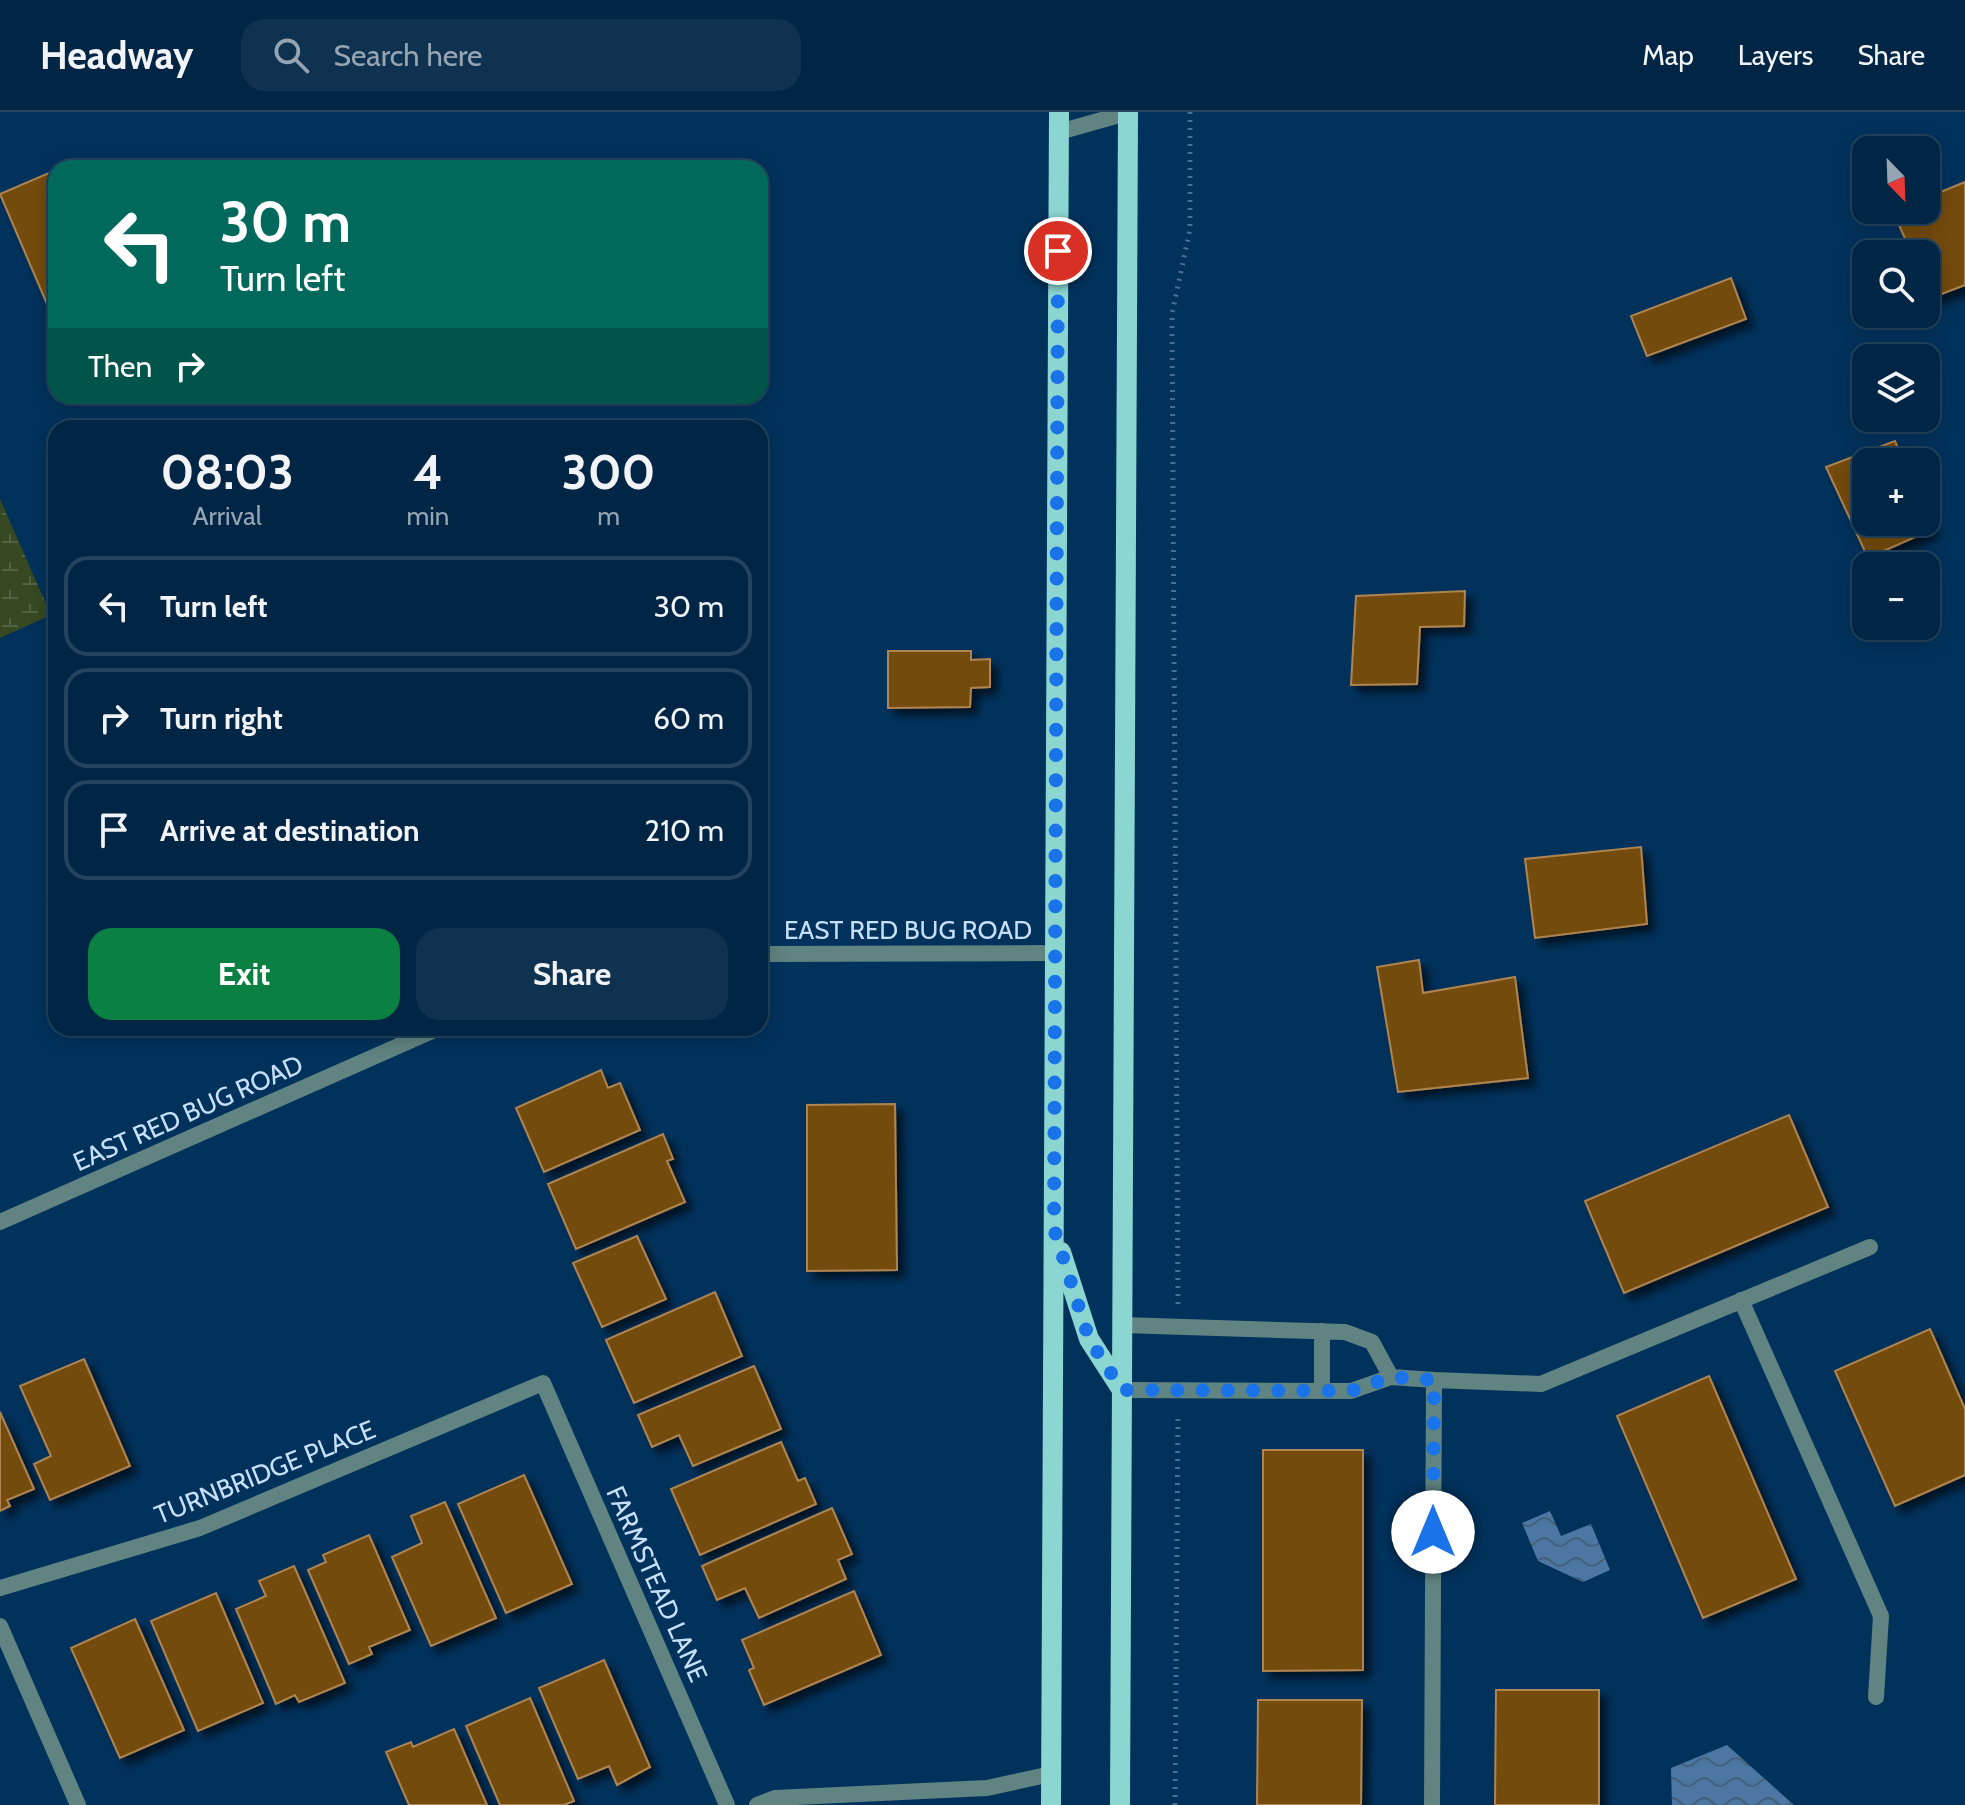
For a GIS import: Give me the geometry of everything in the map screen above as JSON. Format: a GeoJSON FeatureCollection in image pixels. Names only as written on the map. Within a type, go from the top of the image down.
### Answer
{"type":"FeatureCollection","features":[{"type":"Feature","properties":{"kind":"main road"},"geometry":{"type":"LineString","coordinates":[[1120,1805],[1129,112]]}},
{"type":"Feature","properties":{"kind":"main road"},"geometry":{"type":"LineString","coordinates":[[1051,1805],[1059,122]]}},
{"type":"Feature","properties":{"kind":"main road"},"geometry":{"type":"LineString","coordinates":[[1054,1229],[1089,1339],[1122,1390]]}},
{"type":"Feature","properties":{"kind":"street"},"geometry":{"type":"LineString","coordinates":[[1059,122],[1129,112]]}},
{"type":"Feature","properties":{"kind":"street","name":"EAST RED BUG ROAD"},"geometry":{"type":"LineString","coordinates":[[768,954],[1055,953]]}},
{"type":"Feature","properties":{"kind":"street","name":"EAST RED BUG ROAD"},"geometry":{"type":"LineString","coordinates":[[0,1222],[421,1036]]}},
{"type":"Feature","properties":{"kind":"street"},"geometry":{"type":"LineString","coordinates":[[1122,1390],[1351,1391],[1391,1377],[1541,1384],[1870,1247]]}},
{"type":"Feature","properties":{"kind":"street"},"geometry":{"type":"LineString","coordinates":[[1741,1300],[1881,1616],[1876,1697]]}},
{"type":"Feature","properties":{"kind":"street"},"geometry":{"type":"LineString","coordinates":[[1122,1325],[1345,1332],[1372,1342],[1391,1377]]}},
{"type":"Feature","properties":{"kind":"street"},"geometry":{"type":"LineString","coordinates":[[1322,1331],[1322,1391]]}},
{"type":"Feature","properties":{"kind":"street"},"geometry":{"type":"LineString","coordinates":[[1432,1805],[1434,1380]]}},
{"type":"Feature","properties":{"kind":"street","name":"TURNBRIDGE PLACE"},"geometry":{"type":"LineString","coordinates":[[0,1588],[200,1528],[543,1383]]}},
{"type":"Feature","properties":{"kind":"street","name":"FARMSTEAD LANE"},"geometry":{"type":"LineString","coordinates":[[543,1383],[727,1805]]}},
{"type":"Feature","properties":{"kind":"street"},"geometry":{"type":"LineString","coordinates":[[0,1626],[78,1805]]}},
{"type":"Feature","properties":{"kind":"street"},"geometry":{"type":"LineString","coordinates":[[757,1805],[775,1798],[851,1800],[987,1788],[1051,1774]]}},
{"type":"Feature","properties":{"kind":"path"},"geometry":{"type":"LineString","coordinates":[[1178,1305],[1172,314],[1190,229],[1190,112]]}},
{"type":"Feature","properties":{"kind":"path"},"geometry":{"type":"LineString","coordinates":[[1175,1805],[1178,1419]]}},
{"type":"Feature","properties":{"kind":"green space"},"geometry":{"type":"Polygon","coordinates":[[[0,499],[48,608],[48,616],[0,638],[0,499]]]}},
{"type":"Feature","properties":{"kind":"water"},"geometry":{"type":"Polygon","coordinates":[[[1550,1511],[1561,1536],[1591,1524],[1610,1570],[1583,1582],[1538,1561],[1522,1523],[1550,1511]]]}},
{"type":"Feature","properties":{"kind":"water"},"geometry":{"type":"Polygon","coordinates":[[[1727,1745],[1794,1805],[1672,1805],[1671,1768],[1727,1745]]]}},
{"type":"Feature","properties":{"kind":"building"},"geometry":{"type":"Polygon","coordinates":[[[48,173],[48,306],[0,194],[48,173]]]}},
{"type":"Feature","properties":{"kind":"building"},"geometry":{"type":"Polygon","coordinates":[[[1965,182],[1965,285],[1940,295],[1940,240],[1906,240],[1898,224],[1940,224],[1940,192],[1965,182]]]}},
{"type":"Feature","properties":{"kind":"building"},"geometry":{"type":"Polygon","coordinates":[[[1731,278],[1746,319],[1647,356],[1631,316],[1731,278]]]}},
{"type":"Feature","properties":{"kind":"building"},"geometry":{"type":"Polygon","coordinates":[[[1895,441],[1898,448],[1876,448],[1895,441]]]}},
{"type":"Feature","properties":{"kind":"building"},"geometry":{"type":"Polygon","coordinates":[[[1852,457],[1852,523],[1826,467],[1852,457]]]}},
{"type":"Feature","properties":{"kind":"building"},"geometry":{"type":"Polygon","coordinates":[[[1858,536],[1918,536],[1882,552],[1865,552],[1858,536]]]}},
{"type":"Feature","properties":{"kind":"building"},"geometry":{"type":"Polygon","coordinates":[[[1465,591],[1464,626],[1420,627],[1417,684],[1351,685],[1356,596],[1465,591]]]}},
{"type":"Feature","properties":{"kind":"building"},"geometry":{"type":"Polygon","coordinates":[[[888,651],[971,651],[971,660],[990,659],[990,687],[971,688],[970,707],[888,708],[888,651]]]}},
{"type":"Feature","properties":{"kind":"building"},"geometry":{"type":"Polygon","coordinates":[[[1641,847],[1647,924],[1535,938],[1525,859],[1641,847]]]}},
{"type":"Feature","properties":{"kind":"building"},"geometry":{"type":"Polygon","coordinates":[[[1419,960],[1423,993],[1515,977],[1528,1078],[1398,1092],[1377,967],[1419,960]]]}},
{"type":"Feature","properties":{"kind":"building"},"geometry":{"type":"Polygon","coordinates":[[[601,1070],[608,1088],[620,1083],[640,1130],[544,1172],[516,1108],[601,1070]]]}},
{"type":"Feature","properties":{"kind":"building"},"geometry":{"type":"Polygon","coordinates":[[[895,1104],[897,1270],[807,1271],[807,1105],[895,1104]]]}},
{"type":"Feature","properties":{"kind":"building"},"geometry":{"type":"Polygon","coordinates":[[[1789,1115],[1828,1207],[1624,1293],[1585,1201],[1789,1115]]]}},
{"type":"Feature","properties":{"kind":"building"},"geometry":{"type":"Polygon","coordinates":[[[663,1134],[673,1159],[667,1161],[685,1202],[576,1249],[548,1184],[663,1134]]]}},
{"type":"Feature","properties":{"kind":"building"},"geometry":{"type":"Polygon","coordinates":[[[637,1236],[666,1299],[602,1327],[573,1263],[637,1236]]]}},
{"type":"Feature","properties":{"kind":"building"},"geometry":{"type":"Polygon","coordinates":[[[715,1292],[742,1356],[634,1403],[606,1340],[715,1292]]]}},
{"type":"Feature","properties":{"kind":"building"},"geometry":{"type":"Polygon","coordinates":[[[1930,1329],[1965,1409],[1965,1475],[1895,1506],[1835,1371],[1930,1329]]]}},
{"type":"Feature","properties":{"kind":"building"},"geometry":{"type":"Polygon","coordinates":[[[84,1359],[130,1466],[50,1500],[34,1464],[51,1456],[20,1386],[84,1359]]]}},
{"type":"Feature","properties":{"kind":"building"},"geometry":{"type":"Polygon","coordinates":[[[754,1366],[781,1429],[693,1466],[679,1435],[652,1447],[638,1415],[754,1366]]]}},
{"type":"Feature","properties":{"kind":"building"},"geometry":{"type":"Polygon","coordinates":[[[1709,1376],[1796,1579],[1703,1618],[1617,1416],[1709,1376]]]}},
{"type":"Feature","properties":{"kind":"building"},"geometry":{"type":"Polygon","coordinates":[[[0,1412],[34,1489],[7,1500],[10,1506],[0,1511],[0,1412]]]}},
{"type":"Feature","properties":{"kind":"building"},"geometry":{"type":"Polygon","coordinates":[[[781,1442],[798,1481],[805,1478],[816,1504],[700,1555],[671,1489],[781,1442]]]}},
{"type":"Feature","properties":{"kind":"building"},"geometry":{"type":"Polygon","coordinates":[[[1263,1450],[1363,1450],[1363,1670],[1263,1671],[1263,1450]]]}},
{"type":"Feature","properties":{"kind":"building"},"geometry":{"type":"Polygon","coordinates":[[[524,1475],[572,1584],[506,1613],[458,1504],[524,1475]]]}},
{"type":"Feature","properties":{"kind":"building"},"geometry":{"type":"Polygon","coordinates":[[[445,1502],[496,1618],[431,1646],[392,1557],[422,1543],[411,1516],[445,1502]]]}},
{"type":"Feature","properties":{"kind":"building"},"geometry":{"type":"Polygon","coordinates":[[[832,1508],[852,1554],[838,1560],[846,1579],[759,1618],[745,1588],[717,1600],[702,1566],[832,1508]]]}},
{"type":"Feature","properties":{"kind":"building"},"geometry":{"type":"Polygon","coordinates":[[[369,1535],[410,1630],[369,1647],[372,1654],[349,1664],[308,1570],[326,1562],[323,1555],[369,1535]]]}},
{"type":"Feature","properties":{"kind":"building"},"geometry":{"type":"Polygon","coordinates":[[[294,1566],[345,1683],[299,1702],[295,1695],[276,1704],[236,1609],[266,1596],[259,1581],[294,1566]]]}},
{"type":"Feature","properties":{"kind":"building"},"geometry":{"type":"Polygon","coordinates":[[[854,1591],[881,1655],[764,1705],[749,1670],[754,1668],[742,1640],[854,1591]]]}},
{"type":"Feature","properties":{"kind":"building"},"geometry":{"type":"Polygon","coordinates":[[[216,1593],[263,1703],[198,1731],[151,1621],[216,1593]]]}},
{"type":"Feature","properties":{"kind":"building"},"geometry":{"type":"Polygon","coordinates":[[[135,1619],[184,1730],[120,1758],[71,1648],[135,1619]]]}},
{"type":"Feature","properties":{"kind":"building"},"geometry":{"type":"Polygon","coordinates":[[[604,1660],[650,1767],[617,1785],[609,1766],[578,1779],[539,1688],[604,1660]]]}},
{"type":"Feature","properties":{"kind":"building"},"geometry":{"type":"Polygon","coordinates":[[[1496,1690],[1599,1690],[1599,1805],[1495,1805],[1496,1690]]]}},
{"type":"Feature","properties":{"kind":"building"},"geometry":{"type":"Polygon","coordinates":[[[530,1698],[574,1801],[564,1805],[500,1805],[466,1726],[530,1698]]]}},
{"type":"Feature","properties":{"kind":"building"},"geometry":{"type":"Polygon","coordinates":[[[1258,1700],[1362,1700],[1361,1805],[1257,1805],[1258,1700]]]}},
{"type":"Feature","properties":{"kind":"building"},"geometry":{"type":"Polygon","coordinates":[[[454,1729],[487,1805],[409,1805],[386,1752],[411,1742],[413,1747],[454,1729]]]}},
{"type":"Feature","properties":{"kind":"route"},"geometry":{"type":"LineString","coordinates":[[1058,251],[1054,1229],[1076,1305],[1089,1339],[1122,1390],[1351,1391],[1391,1377],[1434,1380],[1433,1532]]}}]}
